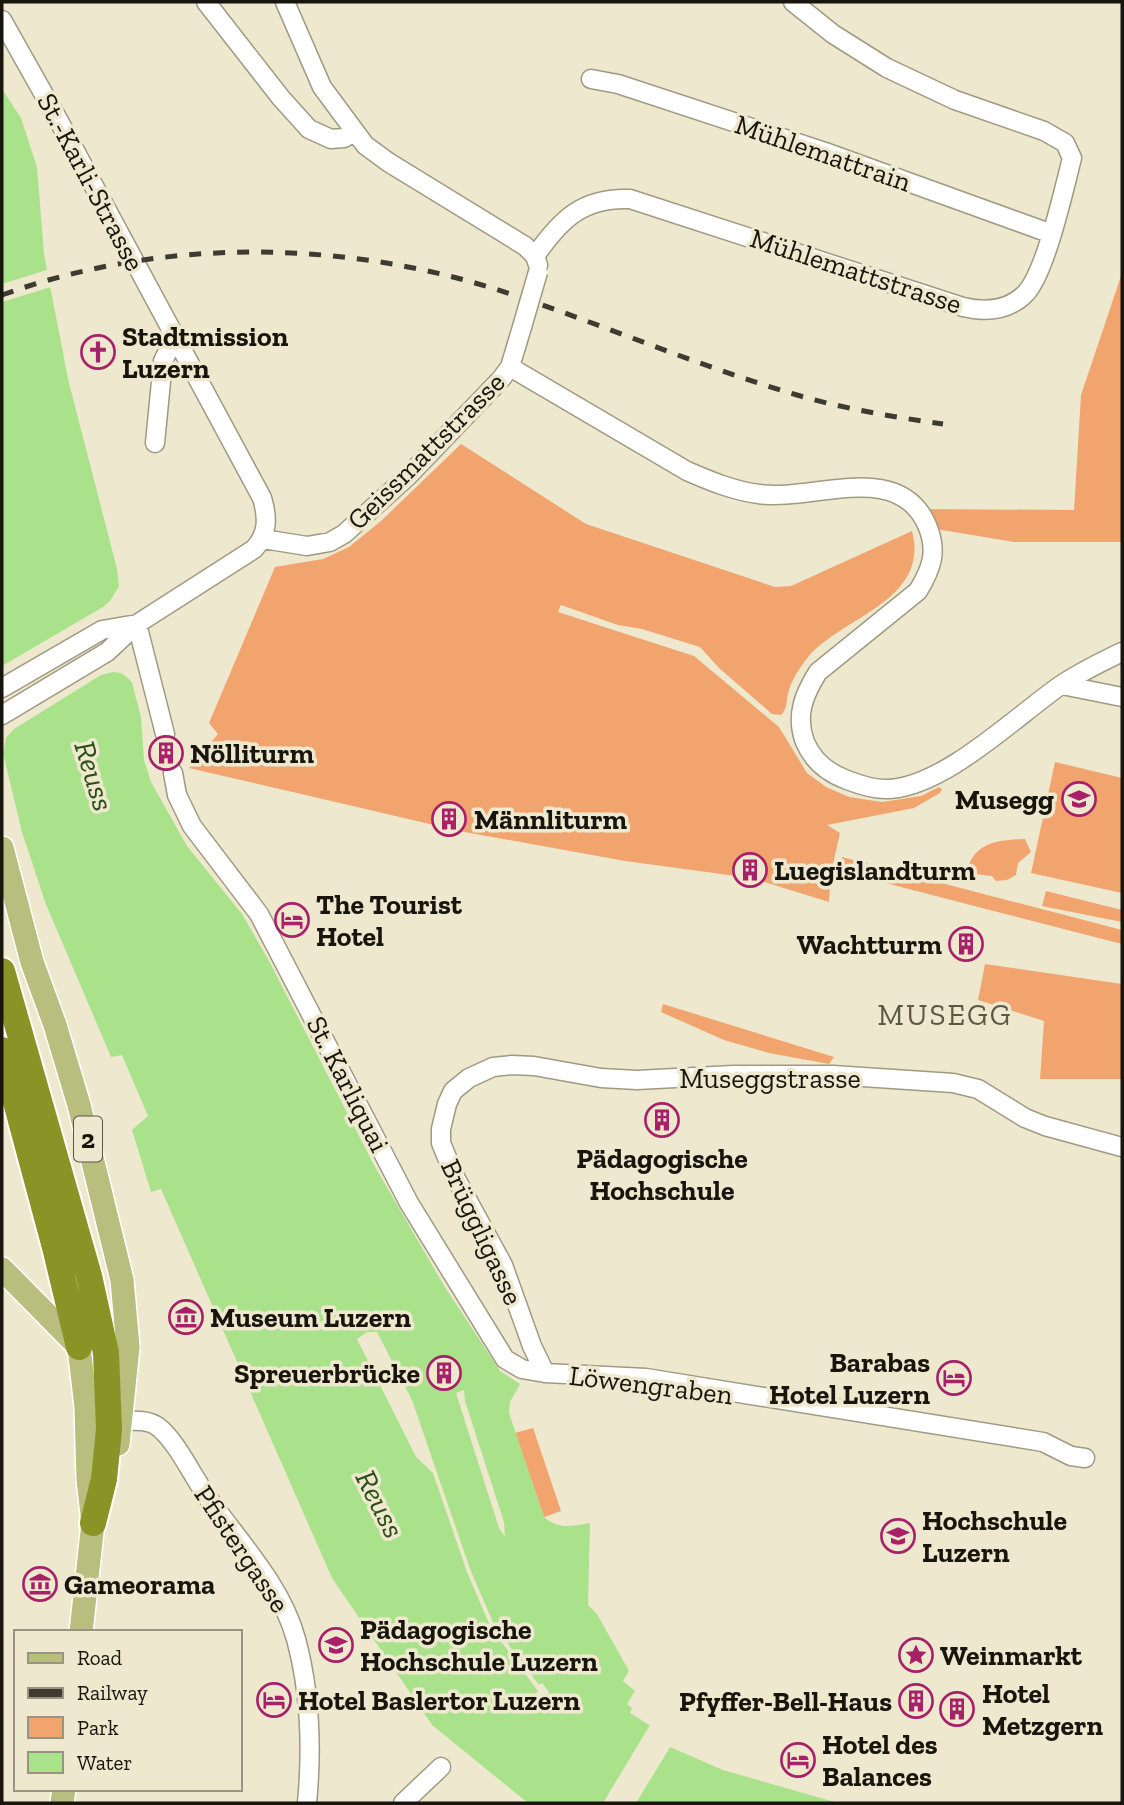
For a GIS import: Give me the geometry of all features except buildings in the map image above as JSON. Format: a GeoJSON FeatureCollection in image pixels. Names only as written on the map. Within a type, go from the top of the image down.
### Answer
{"type":"FeatureCollection","features":[{"type":"Feature","properties":{"kind":"highway"},"geometry":{"type":"LineString","coordinates":[[2,971],[98,1315],[115,1418]]}},
{"type":"Feature","properties":{"kind":"highway"},"geometry":{"type":"LineString","coordinates":[[2,1050],[79,1347]]}},
{"type":"Feature","properties":{"kind":"highway","name":"2"},"geometry":{"type":"LineString","coordinates":[[93,1523],[115,1418]]}},
{"type":"Feature","properties":{"kind":"main road","name":"2"},"geometry":{"type":"LineString","coordinates":[[2,848],[32,961],[55,1025],[82,1116],[122,1280],[128,1347],[115,1418]]}},
{"type":"Feature","properties":{"kind":"main road"},"geometry":{"type":"LineString","coordinates":[[2,1269],[79,1347]]}},
{"type":"Feature","properties":{"kind":"main road","name":"2"},"geometry":{"type":"LineString","coordinates":[[79,1347],[93,1523],[81,1630]]}},
{"type":"Feature","properties":{"kind":"street"},"geometry":{"type":"LineString","coordinates":[[206,2],[309,130],[331,139],[344,138],[354,132]]}},
{"type":"Feature","properties":{"kind":"street"},"geometry":{"type":"LineString","coordinates":[[285,2],[322,88],[354,132],[378,155],[525,246],[537,264]]}},
{"type":"Feature","properties":{"kind":"street","name":"Mühlemattstrasse"},"geometry":{"type":"LineString","coordinates":[[537,264],[551,235],[583,206],[604,200],[630,199],[963,307],[985,310],[1011,304],[1027,292],[1036,277],[1052,234],[1072,158],[1065,143],[1044,131],[956,100],[887,68],[833,34],[793,2]]}},
{"type":"Feature","properties":{"kind":"street","name":"St.-Karli-Strasse"},"geometry":{"type":"LineString","coordinates":[[2,20],[262,498],[267,524],[263,539]]}},
{"type":"Feature","properties":{"kind":"street","name":"Mühlemattrain"},"geometry":{"type":"LineString","coordinates":[[591,79],[618,84],[812,148],[1052,234]]}},
{"type":"Feature","properties":{"kind":"street","name":"Geissmattstrasse"},"geometry":{"type":"LineString","coordinates":[[263,539],[307,546],[330,542],[344,534],[408,477],[510,367],[537,264]]}},
{"type":"Feature","properties":{"kind":"street"},"geometry":{"type":"LineString","coordinates":[[155,443],[163,361],[168,351],[178,344]]}},
{"type":"Feature","properties":{"kind":"street"},"geometry":{"type":"LineString","coordinates":[[510,367],[687,471],[718,484],[759,495],[793,495],[881,487],[913,505],[932,536],[935,554],[929,573],[918,591],[818,672],[808,687],[802,706],[799,724],[817,762],[831,774],[869,787],[888,789],[907,786],[939,773],[960,761],[1062,685],[1088,668],[1122,652]]}},
{"type":"Feature","properties":{"kind":"street"},"geometry":{"type":"LineString","coordinates":[[2,715],[107,652],[131,627],[254,549],[263,539]]}},
{"type":"Feature","properties":{"kind":"street"},"geometry":{"type":"LineString","coordinates":[[2,688],[102,630],[131,627]]}},
{"type":"Feature","properties":{"kind":"street"},"geometry":{"type":"LineString","coordinates":[[131,627],[165,734]]}},
{"type":"Feature","properties":{"kind":"street"},"geometry":{"type":"LineString","coordinates":[[1062,685],[1122,696]]}},
{"type":"Feature","properties":{"kind":"street","name":"St. Karliquai"},"geometry":{"type":"LineString","coordinates":[[173,773],[183,810],[192,826],[259,914],[409,1203],[498,1348],[505,1359],[522,1369],[545,1373]]}},
{"type":"Feature","properties":{"kind":"street","name":"Museggstrasse"},"geometry":{"type":"LineString","coordinates":[[441,1129],[447,1104],[458,1086],[486,1070],[512,1065],[637,1080],[733,1075],[833,1075],[953,1083],[978,1089],[1025,1118],[1045,1126],[1122,1147]]}},
{"type":"Feature","properties":{"kind":"street","name":"Brüggligasse"},"geometry":{"type":"LineString","coordinates":[[441,1129],[440,1143],[455,1177],[503,1265],[532,1346],[545,1373]]}},
{"type":"Feature","properties":{"kind":"street","name":"Löwengraben"},"geometry":{"type":"LineString","coordinates":[[545,1373],[646,1378],[1043,1441],[1071,1455],[1085,1458]]}},
{"type":"Feature","properties":{"kind":"street","name":"Pfistergasse"},"geometry":{"type":"LineString","coordinates":[[115,1418],[148,1421],[164,1432],[270,1582],[286,1609],[303,1671],[310,1769],[307,1803]]}},
{"type":"Feature","properties":{"kind":"street"},"geometry":{"type":"LineString","coordinates":[[403,1803],[441,1768]]}},
{"type":"Feature","properties":{"kind":"green space"},"geometry":{"type":"Polygon","coordinates":[[[1122,273],[1122,542],[1014,542],[936,529],[924,509],[1074,510],[1081,395],[1122,273]]]}},
{"type":"Feature","properties":{"kind":"green space"},"geometry":{"type":"Polygon","coordinates":[[[461,444],[586,524],[775,587],[791,586],[912,531],[914,555],[908,574],[896,591],[880,605],[823,643],[808,657],[792,681],[786,707],[781,715],[772,714],[719,668],[700,647],[642,629],[618,625],[561,605],[558,612],[694,656],[779,727],[807,773],[826,787],[849,797],[882,802],[921,796],[939,787],[942,789],[940,793],[914,808],[827,825],[840,833],[831,873],[829,902],[761,881],[764,863],[739,858],[736,876],[625,861],[459,831],[463,814],[438,808],[434,825],[189,768],[218,734],[209,723],[275,567],[323,559],[349,547],[381,521],[461,444]]]}},
{"type":"Feature","properties":{"kind":"green space"},"geometry":{"type":"Polygon","coordinates":[[[1055,762],[1122,778],[1122,893],[1031,873],[1055,762]]]}},
{"type":"Feature","properties":{"kind":"green space"},"geometry":{"type":"Polygon","coordinates":[[[1025,839],[1031,852],[1018,863],[1016,875],[1007,880],[996,881],[992,876],[966,873],[981,849],[996,842],[1025,839]]]}},
{"type":"Feature","properties":{"kind":"green space"},"geometry":{"type":"Polygon","coordinates":[[[842,857],[1122,930],[1122,944],[839,871],[842,857]]]}},
{"type":"Feature","properties":{"kind":"green space"},"geometry":{"type":"Polygon","coordinates":[[[1046,891],[1122,910],[1122,922],[1042,906],[1046,891]]]}},
{"type":"Feature","properties":{"kind":"green space"},"geometry":{"type":"Polygon","coordinates":[[[985,964],[1122,984],[1122,1079],[1040,1079],[1044,1021],[978,1000],[985,964]]]}},
{"type":"Feature","properties":{"kind":"green space"},"geometry":{"type":"Polygon","coordinates":[[[663,1004],[834,1057],[829,1064],[769,1053],[724,1040],[661,1012],[663,1004]]]}},
{"type":"Feature","properties":{"kind":"green space"},"geometry":{"type":"Polygon","coordinates":[[[533,1428],[561,1511],[544,1517],[515,1433],[533,1428]]]}},
{"type":"Feature","properties":{"kind":"water","name":"Reuss"},"geometry":{"type":"Polygon","coordinates":[[[2,89],[21,118],[37,167],[44,254],[68,379],[117,569],[128,667],[141,717],[144,760],[151,782],[187,846],[242,914],[374,1165],[443,1284],[500,1371],[520,1384],[510,1402],[509,1413],[544,1517],[560,1525],[590,1523],[588,1605],[597,1614],[629,1671],[623,1681],[635,1691],[627,1704],[632,1708],[630,1713],[654,1728],[670,1747],[723,1770],[838,1803],[528,1803],[432,1725],[332,1578],[161,1189],[151,1192],[132,1130],[148,1116],[122,1055],[111,1057],[45,902],[22,832],[2,749],[2,89]],[[367,1332],[357,1339],[416,1457],[433,1473],[467,1572],[491,1628],[538,1691],[524,1709],[526,1711],[543,1694],[549,1695],[549,1692],[542,1683],[539,1685],[495,1627],[470,1569],[412,1400],[377,1332],[367,1332]],[[464,1390],[456,1393],[499,1528],[505,1537],[504,1522],[465,1401],[464,1390]]]}},
{"type":"Feature","properties":{"kind":"pier"},"geometry":{"type":"Polygon","coordinates":[[[50,269],[54,286],[2,302],[2,284],[50,269]]]}},
{"type":"Feature","properties":{"kind":"pier"},"geometry":{"type":"Polygon","coordinates":[[[121,583],[135,686],[121,673],[101,675],[14,729],[6,738],[3,756],[2,666],[103,607],[121,583]]]}},
{"type":"Feature","properties":{"kind":"pier"},"geometry":{"type":"Polygon","coordinates":[[[650,1725],[664,1734],[672,1744],[636,1803],[603,1803],[650,1725]]]}},
{"type":"Feature","properties":{"kind":"tunnel"},"geometry":{"type":"LineString","coordinates":[[165,734],[173,773]]}},
{"type":"Feature","properties":{"kind":"railway"},"geometry":{"type":"LineString","coordinates":[[2,295],[61,277],[122,263],[183,255],[246,252],[308,254],[371,261],[432,272],[492,288],[797,395],[870,412],[943,424]]}},
{"type":"Feature","properties":{"kind":"place","name":"Stadtmission Luzern"},"geometry":{"type":"Point","coordinates":[98,352]}},
{"type":"Feature","properties":{"kind":"place","name":"Nölliturm"},"geometry":{"type":"Point","coordinates":[166,753]}},
{"type":"Feature","properties":{"kind":"place","name":"Musegg"},"geometry":{"type":"Point","coordinates":[1079,799]}},
{"type":"Feature","properties":{"kind":"place","name":"Männliturm"},"geometry":{"type":"Point","coordinates":[449,819]}},
{"type":"Feature","properties":{"kind":"place","name":"Luegislandturm"},"geometry":{"type":"Point","coordinates":[750,870]}},
{"type":"Feature","properties":{"kind":"place","name":"The Tourist Hotel"},"geometry":{"type":"Point","coordinates":[292,920]}},
{"type":"Feature","properties":{"kind":"place","name":"Wachtturm"},"geometry":{"type":"Point","coordinates":[966,944]}},
{"type":"Feature","properties":{"kind":"place","name":"Pädagogische Hochschule"},"geometry":{"type":"Point","coordinates":[662,1120]}},
{"type":"Feature","properties":{"kind":"place","name":"Museum Luzern"},"geometry":{"type":"Point","coordinates":[186,1317]}},
{"type":"Feature","properties":{"kind":"place","name":"Spreuerbrücke"},"geometry":{"type":"Point","coordinates":[444,1373]}},
{"type":"Feature","properties":{"kind":"place","name":"Barabas Hotel Luzern"},"geometry":{"type":"Point","coordinates":[954,1378]}},
{"type":"Feature","properties":{"kind":"place","name":"Hochschule Luzern"},"geometry":{"type":"Point","coordinates":[898,1536]}},
{"type":"Feature","properties":{"kind":"place","name":"Gameorama"},"geometry":{"type":"Point","coordinates":[40,1584]}},
{"type":"Feature","properties":{"kind":"place","name":"Pädagogische Hochschule Luzern"},"geometry":{"type":"Point","coordinates":[336,1645]}},
{"type":"Feature","properties":{"kind":"place","name":"Weinmarkt"},"geometry":{"type":"Point","coordinates":[916,1655]}},
{"type":"Feature","properties":{"kind":"place","name":"Hotel Baslertor Luzern"},"geometry":{"type":"Point","coordinates":[274,1700]}},
{"type":"Feature","properties":{"kind":"place","name":"Pfyffer-Bell-Haus"},"geometry":{"type":"Point","coordinates":[916,1701]}},
{"type":"Feature","properties":{"kind":"place","name":"Hotel Metzgern"},"geometry":{"type":"Point","coordinates":[957,1709]}},
{"type":"Feature","properties":{"kind":"place","name":"Hotel des Balances"},"geometry":{"type":"Point","coordinates":[798,1760]}},
{"type":"Feature","properties":{"kind":"district","name":"MUSEGG"},"geometry":{"type":"Point","coordinates":[945,1015]}}]}
